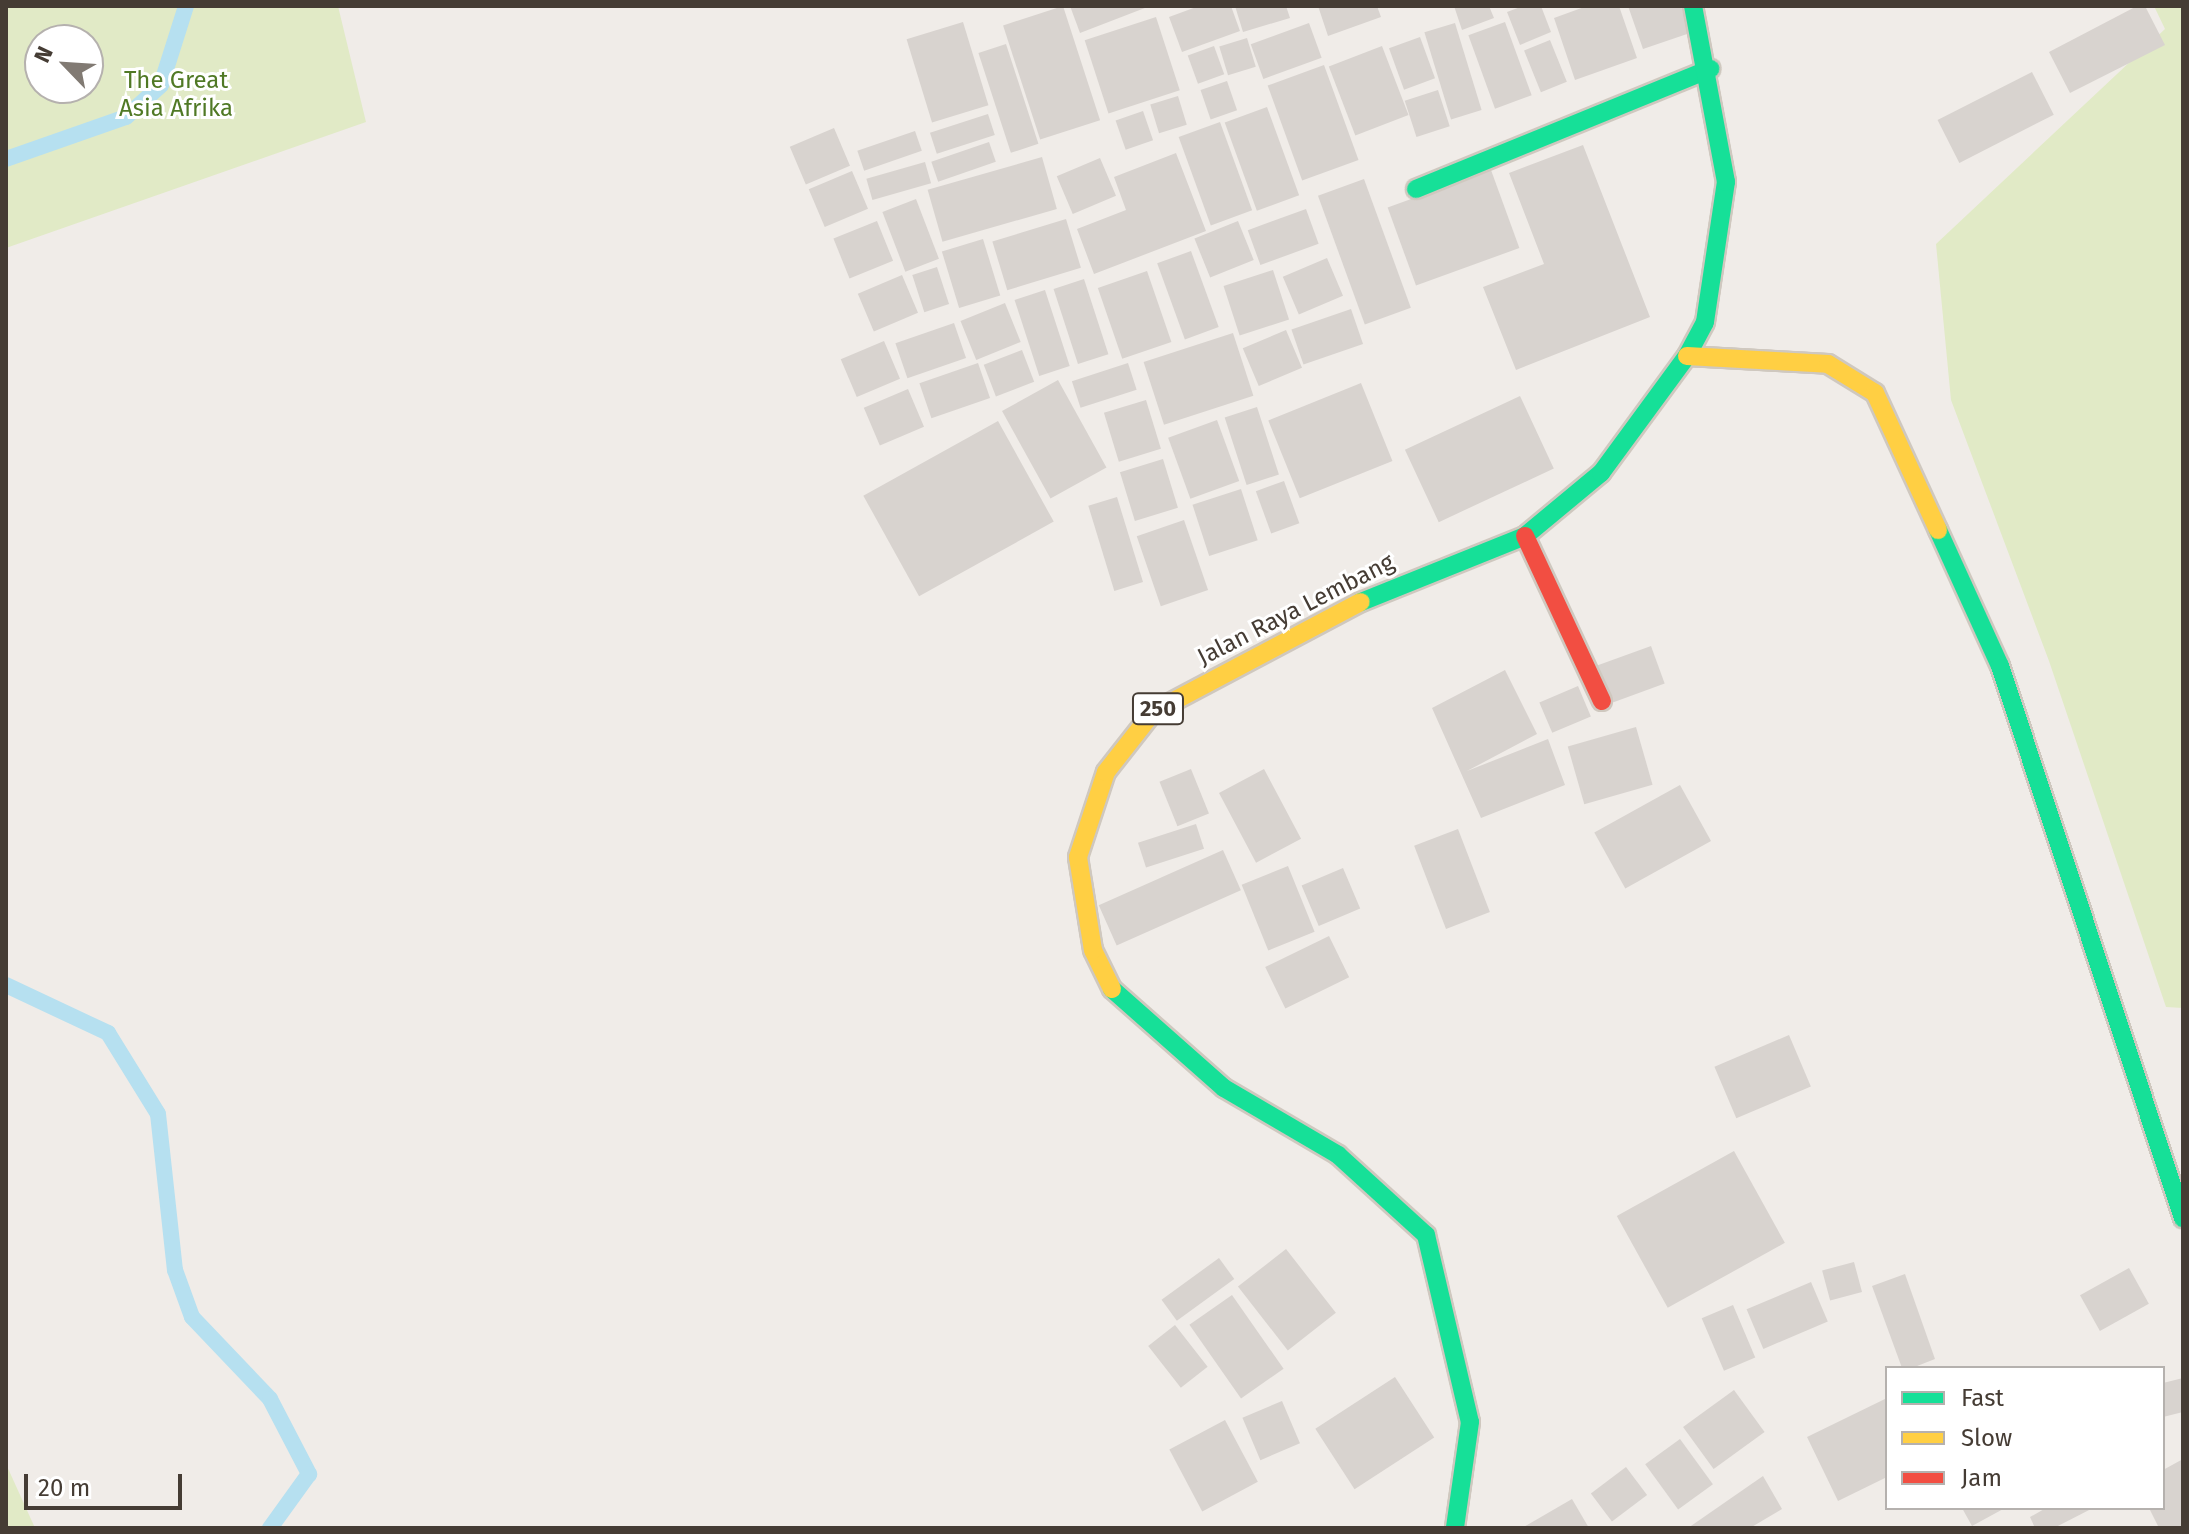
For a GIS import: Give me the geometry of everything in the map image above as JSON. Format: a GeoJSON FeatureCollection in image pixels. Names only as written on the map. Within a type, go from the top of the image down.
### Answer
{"type":"FeatureCollection","features":[{"type":"Feature","properties":{"kind":"main road","name":"Jalan Raya Lembang"},"geometry":{"type":"LineString","coordinates":[[1455,1528],[1470,1422],[1426,1235],[1338,1155],[1224,1088],[1118,1001],[1093,950],[1078,857],[1106,772],[1153,712],[1400,582],[1525,536],[1601,473],[1687,356],[1705,322],[1726,182],[1710,69],[1693,6]]}},
{"type":"Feature","properties":{"kind":"main road"},"geometry":{"type":"LineString","coordinates":[[1416,189],[1710,69]]}},
{"type":"Feature","properties":{"kind":"main road"},"geometry":{"type":"LineString","coordinates":[[1687,356],[1828,364],[1875,393],[2000,666],[2183,1218]]}},
{"type":"Feature","properties":{"kind":"main road"},"geometry":{"type":"LineString","coordinates":[[1525,536],[1602,701]]}},
{"type":"Feature","properties":{"kind":"green space","name":"The Great Asia Afrika"},"geometry":{"type":"Polygon","coordinates":[[[6,6],[338,6],[366,122],[6,248],[6,6]]]}},
{"type":"Feature","properties":{"kind":"green space"},"geometry":{"type":"Polygon","coordinates":[[[2154,6],[2183,6],[2183,1008],[2166,1007],[2049,661],[1951,400],[1936,244],[2165,29],[2154,6]]]}},
{"type":"Feature","properties":{"kind":"green space"},"geometry":{"type":"Polygon","coordinates":[[[6,1464],[35,1528],[6,1528],[6,1464]]]}},
{"type":"Feature","properties":{"kind":"building"},"geometry":{"type":"Polygon","coordinates":[[[1063,6],[1100,120],[1040,140],[1003,25],[1063,6]]]}},
{"type":"Feature","properties":{"kind":"building"},"geometry":{"type":"Polygon","coordinates":[[[1070,6],[1150,6],[1080,33],[1070,6]]]}},
{"type":"Feature","properties":{"kind":"building"},"geometry":{"type":"Polygon","coordinates":[[[1199,6],[1231,6],[1240,31],[1182,52],[1169,17],[1199,6]]]}},
{"type":"Feature","properties":{"kind":"building"},"geometry":{"type":"Polygon","coordinates":[[[1235,6],[1286,6],[1290,18],[1243,32],[1235,6]]]}},
{"type":"Feature","properties":{"kind":"building"},"geometry":{"type":"Polygon","coordinates":[[[1318,6],[1377,6],[1381,17],[1328,36],[1318,6]]]}},
{"type":"Feature","properties":{"kind":"building"},"geometry":{"type":"Polygon","coordinates":[[[1454,6],[1489,6],[1494,18],[1462,30],[1454,6]]]}},
{"type":"Feature","properties":{"kind":"building"},"geometry":{"type":"Polygon","coordinates":[[[1523,6],[1541,6],[1551,32],[1520,45],[1507,12],[1523,6]]]}},
{"type":"Feature","properties":{"kind":"building"},"geometry":{"type":"Polygon","coordinates":[[[1587,6],[1619,6],[1637,58],[1575,80],[1554,18],[1587,6]]]}},
{"type":"Feature","properties":{"kind":"building"},"geometry":{"type":"Polygon","coordinates":[[[1628,6],[1681,6],[1690,33],[1643,49],[1628,6]]]}},
{"type":"Feature","properties":{"kind":"building"},"geometry":{"type":"Polygon","coordinates":[[[2137,6],[2145,6],[2165,45],[2070,93],[2049,52],[2137,6]]]}},
{"type":"Feature","properties":{"kind":"building"},"geometry":{"type":"Polygon","coordinates":[[[1156,17],[1180,90],[1108,113],[1085,40],[1156,17]]]}},
{"type":"Feature","properties":{"kind":"building"},"geometry":{"type":"Polygon","coordinates":[[[963,22],[988,105],[932,122],[907,39],[963,22]]]}},
{"type":"Feature","properties":{"kind":"building"},"geometry":{"type":"Polygon","coordinates":[[[1505,22],[1532,95],[1495,109],[1468,35],[1505,22]]]}},
{"type":"Feature","properties":{"kind":"building"},"geometry":{"type":"Polygon","coordinates":[[[1309,23],[1322,58],[1263,79],[1251,44],[1309,23]]]}},
{"type":"Feature","properties":{"kind":"building"},"geometry":{"type":"Polygon","coordinates":[[[1455,23],[1482,110],[1451,119],[1424,32],[1455,23]]]}},
{"type":"Feature","properties":{"kind":"building"},"geometry":{"type":"Polygon","coordinates":[[[1420,37],[1435,78],[1404,90],[1389,48],[1420,37]]]}},
{"type":"Feature","properties":{"kind":"building"},"geometry":{"type":"Polygon","coordinates":[[[1247,38],[1256,67],[1228,75],[1219,46],[1247,38]]]}},
{"type":"Feature","properties":{"kind":"building"},"geometry":{"type":"Polygon","coordinates":[[[1550,40],[1567,82],[1541,92],[1524,50],[1550,40]]]}},
{"type":"Feature","properties":{"kind":"building"},"geometry":{"type":"Polygon","coordinates":[[[1006,44],[1038,144],[1011,153],[978,53],[1006,44]]]}},
{"type":"Feature","properties":{"kind":"building"},"geometry":{"type":"Polygon","coordinates":[[[1214,46],[1224,74],[1198,84],[1188,56],[1214,46]]]}},
{"type":"Feature","properties":{"kind":"building"},"geometry":{"type":"Polygon","coordinates":[[[1382,46],[1409,115],[1355,136],[1329,66],[1382,46]]]}},
{"type":"Feature","properties":{"kind":"building"},"geometry":{"type":"Polygon","coordinates":[[[1324,65],[1359,160],[1302,180],[1268,86],[1324,65]]]}},
{"type":"Feature","properties":{"kind":"building"},"geometry":{"type":"Polygon","coordinates":[[[2032,72],[2054,115],[1959,163],[1938,120],[2032,72]]]}},
{"type":"Feature","properties":{"kind":"building"},"geometry":{"type":"Polygon","coordinates":[[[1227,81],[1237,110],[1211,119],[1201,90],[1227,81]]]}},
{"type":"Feature","properties":{"kind":"building"},"geometry":{"type":"Polygon","coordinates":[[[1438,90],[1450,126],[1416,137],[1405,101],[1438,90]]]}},
{"type":"Feature","properties":{"kind":"building"},"geometry":{"type":"Polygon","coordinates":[[[1178,96],[1187,125],[1159,133],[1150,104],[1178,96]]]}},
{"type":"Feature","properties":{"kind":"building"},"geometry":{"type":"Polygon","coordinates":[[[1267,107],[1299,195],[1257,211],[1225,122],[1267,107]]]}},
{"type":"Feature","properties":{"kind":"building"},"geometry":{"type":"Polygon","coordinates":[[[1143,111],[1153,140],[1126,150],[1116,120],[1143,111]]]}},
{"type":"Feature","properties":{"kind":"building"},"geometry":{"type":"Polygon","coordinates":[[[988,114],[995,135],[937,154],[930,133],[988,114]]]}},
{"type":"Feature","properties":{"kind":"building"},"geometry":{"type":"Polygon","coordinates":[[[1220,122],[1252,210],[1211,225],[1179,137],[1220,122]]]}},
{"type":"Feature","properties":{"kind":"building"},"geometry":{"type":"Polygon","coordinates":[[[834,128],[850,166],[806,184],[790,147],[834,128]]]}},
{"type":"Feature","properties":{"kind":"building"},"geometry":{"type":"Polygon","coordinates":[[[915,131],[922,151],[864,171],[857,151],[915,131]]]}},
{"type":"Feature","properties":{"kind":"building"},"geometry":{"type":"Polygon","coordinates":[[[989,142],[996,162],[938,182],[931,162],[989,142]]]}},
{"type":"Feature","properties":{"kind":"building"},"geometry":{"type":"Polygon","coordinates":[[[1583,145],[1650,317],[1516,370],[1483,287],[1544,264],[1509,173],[1583,145]]]}},
{"type":"Feature","properties":{"kind":"building"},"geometry":{"type":"Polygon","coordinates":[[[1176,153],[1206,231],[1094,274],[1077,229],[1126,210],[1114,177],[1176,153]]]}},
{"type":"Feature","properties":{"kind":"building"},"geometry":{"type":"Polygon","coordinates":[[[1042,157],[1057,209],[942,242],[928,190],[1042,157]]]}},
{"type":"Feature","properties":{"kind":"building"},"geometry":{"type":"Polygon","coordinates":[[[1100,158],[1116,196],[1073,214],[1057,176],[1100,158]]]}},
{"type":"Feature","properties":{"kind":"building"},"geometry":{"type":"Polygon","coordinates":[[[925,162],[931,183],[872,200],[866,179],[925,162]]]}},
{"type":"Feature","properties":{"kind":"building"},"geometry":{"type":"Polygon","coordinates":[[[1491,170],[1519,248],[1416,286],[1388,208],[1491,170]]]}},
{"type":"Feature","properties":{"kind":"building"},"geometry":{"type":"Polygon","coordinates":[[[852,171],[868,209],[825,227],[809,189],[852,171]]]}},
{"type":"Feature","properties":{"kind":"building"},"geometry":{"type":"Polygon","coordinates":[[[1364,179],[1411,308],[1365,324],[1318,196],[1364,179]]]}},
{"type":"Feature","properties":{"kind":"building"},"geometry":{"type":"Polygon","coordinates":[[[916,199],[939,259],[905,272],[882,212],[916,199]]]}},
{"type":"Feature","properties":{"kind":"building"},"geometry":{"type":"Polygon","coordinates":[[[1306,209],[1319,244],[1260,265],[1248,230],[1306,209]]]}},
{"type":"Feature","properties":{"kind":"building"},"geometry":{"type":"Polygon","coordinates":[[[1066,219],[1081,268],[1007,290],[992,242],[1066,219]]]}},
{"type":"Feature","properties":{"kind":"building"},"geometry":{"type":"Polygon","coordinates":[[[877,221],[893,261],[850,278],[833,239],[877,221]]]}},
{"type":"Feature","properties":{"kind":"building"},"geometry":{"type":"Polygon","coordinates":[[[1238,221],[1254,260],[1210,278],[1194,239],[1238,221]]]}},
{"type":"Feature","properties":{"kind":"building"},"geometry":{"type":"Polygon","coordinates":[[[983,239],[1000,295],[959,308],[942,252],[983,239]]]}},
{"type":"Feature","properties":{"kind":"building"},"geometry":{"type":"Polygon","coordinates":[[[1191,251],[1219,327],[1185,339],[1157,263],[1191,251]]]}},
{"type":"Feature","properties":{"kind":"building"},"geometry":{"type":"Polygon","coordinates":[[[1327,258],[1343,296],[1299,314],[1283,277],[1327,258]]]}},
{"type":"Feature","properties":{"kind":"building"},"geometry":{"type":"Polygon","coordinates":[[[937,267],[949,304],[924,312],[912,275],[937,267]]]}},
{"type":"Feature","properties":{"kind":"building"},"geometry":{"type":"Polygon","coordinates":[[[1273,270],[1289,319],[1240,336],[1224,286],[1273,270]]]}},
{"type":"Feature","properties":{"kind":"building"},"geometry":{"type":"Polygon","coordinates":[[[1147,271],[1171,342],[1122,359],[1098,288],[1147,271]]]}},
{"type":"Feature","properties":{"kind":"building"},"geometry":{"type":"Polygon","coordinates":[[[902,275],[918,313],[874,331],[858,294],[902,275]]]}},
{"type":"Feature","properties":{"kind":"building"},"geometry":{"type":"Polygon","coordinates":[[[1084,279],[1108,354],[1078,364],[1054,289],[1084,279]]]}},
{"type":"Feature","properties":{"kind":"building"},"geometry":{"type":"Polygon","coordinates":[[[1045,290],[1070,366],[1039,376],[1015,300],[1045,290]]]}},
{"type":"Feature","properties":{"kind":"building"},"geometry":{"type":"Polygon","coordinates":[[[1005,303],[1021,342],[976,360],[960,321],[1005,303]]]}},
{"type":"Feature","properties":{"kind":"building"},"geometry":{"type":"Polygon","coordinates":[[[1351,309],[1363,344],[1303,364],[1291,330],[1351,309]]]}},
{"type":"Feature","properties":{"kind":"building"},"geometry":{"type":"Polygon","coordinates":[[[954,323],[966,358],[907,378],[895,343],[954,323]]]}},
{"type":"Feature","properties":{"kind":"building"},"geometry":{"type":"Polygon","coordinates":[[[1286,330],[1302,368],[1259,386],[1243,348],[1286,330]]]}},
{"type":"Feature","properties":{"kind":"building"},"geometry":{"type":"Polygon","coordinates":[[[1233,333],[1253,396],[1164,425],[1144,362],[1233,333]]]}},
{"type":"Feature","properties":{"kind":"building"},"geometry":{"type":"Polygon","coordinates":[[[884,341],[900,379],[857,397],[841,359],[884,341]]]}},
{"type":"Feature","properties":{"kind":"building"},"geometry":{"type":"Polygon","coordinates":[[[1022,350],[1034,382],[996,396],[984,365],[1022,350]]]}},
{"type":"Feature","properties":{"kind":"building"},"geometry":{"type":"Polygon","coordinates":[[[978,363],[990,398],[931,418],[919,383],[978,363]]]}},
{"type":"Feature","properties":{"kind":"building"},"geometry":{"type":"Polygon","coordinates":[[[1128,363],[1137,390],[1081,408],[1072,381],[1128,363]]]}},
{"type":"Feature","properties":{"kind":"building"},"geometry":{"type":"Polygon","coordinates":[[[1058,380],[1106,467],[1051,498],[1002,411],[1058,380]]]}},
{"type":"Feature","properties":{"kind":"building"},"geometry":{"type":"Polygon","coordinates":[[[1361,383],[1392,461],[1300,498],[1268,420],[1361,383]]]}},
{"type":"Feature","properties":{"kind":"building"},"geometry":{"type":"Polygon","coordinates":[[[908,389],[924,427],[880,445],[864,408],[908,389]]]}},
{"type":"Feature","properties":{"kind":"building"},"geometry":{"type":"Polygon","coordinates":[[[1520,396],[1554,469],[1439,522],[1405,450],[1520,396]]]}},
{"type":"Feature","properties":{"kind":"building"},"geometry":{"type":"Polygon","coordinates":[[[1146,400],[1161,449],[1119,462],[1104,413],[1146,400]]]}},
{"type":"Feature","properties":{"kind":"building"},"geometry":{"type":"Polygon","coordinates":[[[1257,407],[1279,475],[1247,485],[1225,418],[1257,407]]]}},
{"type":"Feature","properties":{"kind":"building"},"geometry":{"type":"Polygon","coordinates":[[[1217,420],[1239,481],[1190,499],[1168,438],[1217,420]]]}},
{"type":"Feature","properties":{"kind":"building"},"geometry":{"type":"Polygon","coordinates":[[[998,421],[1054,522],[919,596],[863,496],[998,421]]]}},
{"type":"Feature","properties":{"kind":"building"},"geometry":{"type":"Polygon","coordinates":[[[1163,459],[1178,508],[1135,521],[1120,472],[1163,459]]]}},
{"type":"Feature","properties":{"kind":"building"},"geometry":{"type":"Polygon","coordinates":[[[1284,481],[1299,523],[1271,534],[1256,491],[1284,481]]]}},
{"type":"Feature","properties":{"kind":"building"},"geometry":{"type":"Polygon","coordinates":[[[1241,489],[1258,540],[1209,556],[1192,505],[1241,489]]]}},
{"type":"Feature","properties":{"kind":"building"},"geometry":{"type":"Polygon","coordinates":[[[1117,497],[1143,582],[1114,591],[1088,506],[1117,497]]]}},
{"type":"Feature","properties":{"kind":"building"},"geometry":{"type":"Polygon","coordinates":[[[1184,520],[1208,590],[1161,606],[1137,536],[1184,520]]]}},
{"type":"Feature","properties":{"kind":"building"},"geometry":{"type":"Polygon","coordinates":[[[1651,646],[1665,684],[1607,704],[1594,667],[1651,646]]]}},
{"type":"Feature","properties":{"kind":"building"},"geometry":{"type":"Polygon","coordinates":[[[1505,670],[1537,734],[1467,771],[1548,739],[1565,785],[1481,818],[1432,708],[1505,670]]]}},
{"type":"Feature","properties":{"kind":"building"},"geometry":{"type":"Polygon","coordinates":[[[1578,686],[1591,716],[1552,733],[1539,702],[1578,686]]]}},
{"type":"Feature","properties":{"kind":"building"},"geometry":{"type":"Polygon","coordinates":[[[1636,727],[1653,785],[1584,804],[1568,747],[1636,727]]]}},
{"type":"Feature","properties":{"kind":"building"},"geometry":{"type":"Polygon","coordinates":[[[1191,769],[1209,814],[1177,826],[1159,782],[1191,769]]]}},
{"type":"Feature","properties":{"kind":"building"},"geometry":{"type":"Polygon","coordinates":[[[1264,769],[1301,839],[1256,863],[1219,793],[1264,769]]]}},
{"type":"Feature","properties":{"kind":"building"},"geometry":{"type":"Polygon","coordinates":[[[1680,785],[1711,841],[1625,888],[1594,833],[1680,785]]]}},
{"type":"Feature","properties":{"kind":"building"},"geometry":{"type":"Polygon","coordinates":[[[1196,824],[1204,849],[1146,868],[1138,843],[1196,824]]]}},
{"type":"Feature","properties":{"kind":"building"},"geometry":{"type":"Polygon","coordinates":[[[1458,829],[1490,912],[1446,929],[1414,846],[1458,829]]]}},
{"type":"Feature","properties":{"kind":"building"},"geometry":{"type":"Polygon","coordinates":[[[1223,850],[1241,890],[1117,946],[1099,905],[1223,850]]]}},
{"type":"Feature","properties":{"kind":"building"},"geometry":{"type":"Polygon","coordinates":[[[1288,866],[1315,932],[1268,951],[1242,885],[1288,866]]]}},
{"type":"Feature","properties":{"kind":"building"},"geometry":{"type":"Polygon","coordinates":[[[1343,868],[1360,909],[1319,926],[1302,886],[1343,868]]]}},
{"type":"Feature","properties":{"kind":"building"},"geometry":{"type":"Polygon","coordinates":[[[1329,936],[1349,977],[1285,1008],[1265,967],[1329,936]]]}},
{"type":"Feature","properties":{"kind":"building"},"geometry":{"type":"Polygon","coordinates":[[[1789,1035],[1811,1087],[1736,1118],[1714,1067],[1789,1035]]]}},
{"type":"Feature","properties":{"kind":"building"},"geometry":{"type":"Polygon","coordinates":[[[1734,1151],[1785,1243],[1668,1308],[1617,1216],[1734,1151]]]}},
{"type":"Feature","properties":{"kind":"building"},"geometry":{"type":"Polygon","coordinates":[[[1286,1249],[1336,1313],[1288,1350],[1238,1287],[1286,1249]]]}},
{"type":"Feature","properties":{"kind":"building"},"geometry":{"type":"Polygon","coordinates":[[[1219,1258],[1234,1279],[1177,1321],[1162,1300],[1219,1258]]]}},
{"type":"Feature","properties":{"kind":"building"},"geometry":{"type":"Polygon","coordinates":[[[1854,1262],[1862,1292],[1830,1300],[1822,1271],[1854,1262]]]}},
{"type":"Feature","properties":{"kind":"building"},"geometry":{"type":"Polygon","coordinates":[[[2129,1268],[2149,1304],[2100,1331],[2080,1295],[2129,1268]]]}},
{"type":"Feature","properties":{"kind":"building"},"geometry":{"type":"Polygon","coordinates":[[[1905,1274],[1935,1359],[1917,1366],[1901,1366],[1872,1286],[1905,1274]]]}},
{"type":"Feature","properties":{"kind":"building"},"geometry":{"type":"Polygon","coordinates":[[[1811,1282],[1828,1322],[1763,1349],[1747,1309],[1811,1282]]]}},
{"type":"Feature","properties":{"kind":"building"},"geometry":{"type":"Polygon","coordinates":[[[1232,1295],[1284,1369],[1241,1399],[1189,1325],[1232,1295]]]}},
{"type":"Feature","properties":{"kind":"building"},"geometry":{"type":"Polygon","coordinates":[[[1733,1305],[1755,1357],[1724,1371],[1702,1318],[1733,1305]]]}},
{"type":"Feature","properties":{"kind":"building"},"geometry":{"type":"Polygon","coordinates":[[[1175,1325],[1208,1367],[1181,1388],[1148,1346],[1175,1325]]]}},
{"type":"Feature","properties":{"kind":"building"},"geometry":{"type":"Polygon","coordinates":[[[1395,1377],[1434,1437],[1355,1489],[1315,1429],[1395,1377]]]}},
{"type":"Feature","properties":{"kind":"building"},"geometry":{"type":"Polygon","coordinates":[[[2183,1378],[2183,1412],[2165,1416],[2165,1382],[2183,1378]]]}},
{"type":"Feature","properties":{"kind":"building"},"geometry":{"type":"Polygon","coordinates":[[[1734,1390],[1765,1432],[1714,1469],[1683,1427],[1734,1390]]]}},
{"type":"Feature","properties":{"kind":"building"},"geometry":{"type":"Polygon","coordinates":[[[1885,1399],[1885,1478],[1838,1501],[1807,1437],[1885,1399]]]}},
{"type":"Feature","properties":{"kind":"building"},"geometry":{"type":"Polygon","coordinates":[[[1282,1401],[1300,1443],[1260,1460],[1242,1418],[1282,1401]]]}},
{"type":"Feature","properties":{"kind":"building"},"geometry":{"type":"Polygon","coordinates":[[[1225,1420],[1258,1482],[1202,1511],[1169,1450],[1225,1420]]]}},
{"type":"Feature","properties":{"kind":"building"},"geometry":{"type":"Polygon","coordinates":[[[1680,1439],[1713,1484],[1678,1510],[1645,1464],[1680,1439]]]}},
{"type":"Feature","properties":{"kind":"building"},"geometry":{"type":"Polygon","coordinates":[[[2183,1459],[2183,1528],[2159,1528],[2150,1510],[2165,1510],[2165,1469],[2183,1459]]]}},
{"type":"Feature","properties":{"kind":"building"},"geometry":{"type":"Polygon","coordinates":[[[1626,1467],[1647,1495],[1612,1521],[1591,1493],[1626,1467]]]}},
{"type":"Feature","properties":{"kind":"building"},"geometry":{"type":"Polygon","coordinates":[[[1763,1476],[1782,1509],[1750,1528],[1688,1528],[1763,1476]]]}},
{"type":"Feature","properties":{"kind":"building"},"geometry":{"type":"Polygon","coordinates":[[[1572,1499],[1589,1528],[1522,1528],[1572,1499]]]}},
{"type":"Feature","properties":{"kind":"building"},"geometry":{"type":"Polygon","coordinates":[[[1963,1510],[2001,1510],[1972,1526],[1963,1510]]]}},
{"type":"Feature","properties":{"kind":"building"},"geometry":{"type":"Polygon","coordinates":[[[2042,1510],[2089,1510],[2054,1528],[2035,1528],[2030,1517],[2042,1510]]]}},
{"type":"Feature","properties":{"kind":"waterway"},"geometry":{"type":"LineString","coordinates":[[6,159],[126,117],[161,85],[186,6]]}},
{"type":"Feature","properties":{"kind":"waterway"},"geometry":{"type":"LineString","coordinates":[[6,985],[108,1033],[158,1114],[175,1270],[192,1317],[270,1399],[309,1474],[270,1528]]}},
{"type":"Feature","properties":{"kind":"traffic: fast"},"geometry":{"type":"LineString","coordinates":[[1361,602],[1525,536],[1601,473],[1687,356],[1705,322],[1726,182],[1693,6]]}},
{"type":"Feature","properties":{"kind":"traffic: fast"},"geometry":{"type":"LineString","coordinates":[[1416,189],[1710,69]]}},
{"type":"Feature","properties":{"kind":"traffic: fast"},"geometry":{"type":"LineString","coordinates":[[1938,530],[2000,666],[2183,1218]]}},
{"type":"Feature","properties":{"kind":"traffic: fast"},"geometry":{"type":"LineString","coordinates":[[1112,989],[1224,1088],[1338,1155],[1426,1235],[1470,1422],[1455,1528]]}},
{"type":"Feature","properties":{"kind":"traffic: slow"},"geometry":{"type":"LineString","coordinates":[[1687,356],[1828,364],[1875,393],[1938,530]]}},
{"type":"Feature","properties":{"kind":"traffic: slow"},"geometry":{"type":"LineString","coordinates":[[1112,989],[1093,950],[1078,857],[1106,772],[1153,712],[1361,602]]}},
{"type":"Feature","properties":{"kind":"traffic: jam"},"geometry":{"type":"LineString","coordinates":[[1525,536],[1602,701]]}}]}
